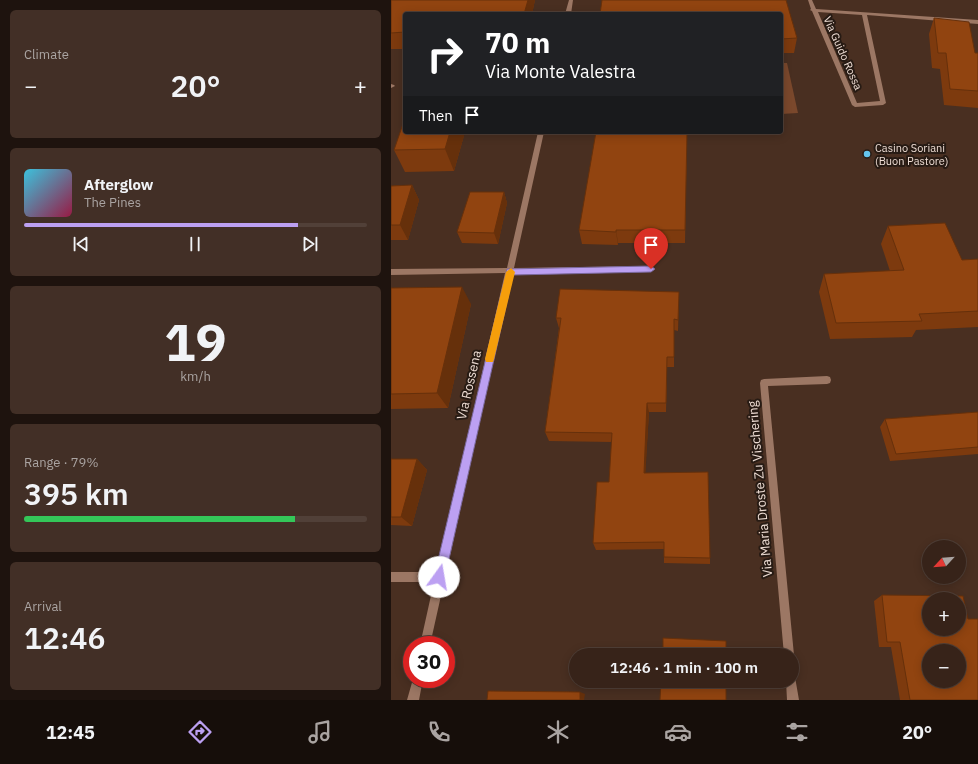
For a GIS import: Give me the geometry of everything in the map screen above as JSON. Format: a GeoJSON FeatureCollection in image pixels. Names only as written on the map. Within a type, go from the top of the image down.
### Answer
{"type":"FeatureCollection","features":[{"type":"Feature","properties":{"kind":"street"},"geometry":{"type":"LineString","coordinates":[[568,12],[571,0]]}},
{"type":"Feature","properties":{"kind":"street","name":"Via Guido Rossa"},"geometry":{"type":"LineString","coordinates":[[810,0],[855,105],[883,103],[864,13]]}},
{"type":"Feature","properties":{"kind":"street","name":"Via Guido Rossa"},"geometry":{"type":"LineString","coordinates":[[813,10],[978,22]]}},
{"type":"Feature","properties":{"kind":"street","name":"Via Rossena"},"geometry":{"type":"LineString","coordinates":[[427,636],[541,134]]}},
{"type":"Feature","properties":{"kind":"street"},"geometry":{"type":"LineString","coordinates":[[391,272],[509,272],[651,269]]}},
{"type":"Feature","properties":{"kind":"street","name":"Via Maria Droste Zu Vischering"},"geometry":{"type":"LineString","coordinates":[[788,648],[764,383],[827,380]]}},
{"type":"Feature","properties":{"kind":"street"},"geometry":{"type":"LineString","coordinates":[[391,577],[439,577]]}},
{"type":"Feature","properties":{"kind":"street"},"geometry":{"type":"LineString","coordinates":[[413,700],[416,688]]}},
{"type":"Feature","properties":{"kind":"street"},"geometry":{"type":"LineString","coordinates":[[792,688],[793,700]]}},
{"type":"Feature","properties":{"kind":"shaded area"},"geometry":{"type":"Polygon","coordinates":[[[783,63],[787,63],[798,113],[783,114],[783,63]]]}},
{"type":"Feature","properties":{"kind":"building"},"geometry":{"type":"Polygon","coordinates":[[[391,0],[528,0],[525,12],[403,12],[403,32],[391,33],[391,0]]]}},
{"type":"Feature","properties":{"kind":"building"},"geometry":{"type":"Polygon","coordinates":[[[602,0],[786,0],[797,38],[783,39],[783,12],[600,12],[602,0]]]}},
{"type":"Feature","properties":{"kind":"building"},"geometry":{"type":"Polygon","coordinates":[[[934,18],[969,22],[975,53],[978,53],[978,91],[950,89],[946,53],[938,53],[934,18]]]}},
{"type":"Feature","properties":{"kind":"building"},"geometry":{"type":"Polygon","coordinates":[[[403,124],[403,134],[449,134],[445,149],[394,150],[403,124]]]}},
{"type":"Feature","properties":{"kind":"building"},"geometry":{"type":"Polygon","coordinates":[[[596,134],[687,134],[685,230],[616,230],[616,232],[579,230],[596,134]]]}},
{"type":"Feature","properties":{"kind":"building"},"geometry":{"type":"Polygon","coordinates":[[[412,185],[400,225],[391,225],[391,186],[412,185]]]}},
{"type":"Feature","properties":{"kind":"building"},"geometry":{"type":"Polygon","coordinates":[[[470,192],[504,192],[494,233],[457,232],[470,192]]]}},
{"type":"Feature","properties":{"kind":"building"},"geometry":{"type":"Polygon","coordinates":[[[945,223],[962,260],[978,259],[978,311],[919,314],[922,321],[836,323],[824,274],[904,270],[888,226],[945,223]]]}},
{"type":"Feature","properties":{"kind":"building"},"geometry":{"type":"Polygon","coordinates":[[[462,287],[437,393],[391,394],[391,288],[462,287]]]}},
{"type":"Feature","properties":{"kind":"building"},"geometry":{"type":"Polygon","coordinates":[[[560,289],[679,292],[678,320],[674,319],[674,357],[667,357],[666,403],[647,403],[644,473],[708,472],[710,558],[664,557],[664,542],[593,543],[597,482],[609,482],[612,433],[545,432],[561,318],[556,318],[560,289]]]}},
{"type":"Feature","properties":{"kind":"building"},"geometry":{"type":"Polygon","coordinates":[[[978,412],[978,447],[896,454],[885,419],[978,412]]]}},
{"type":"Feature","properties":{"kind":"building"},"geometry":{"type":"Polygon","coordinates":[[[391,459],[417,459],[401,517],[391,517],[391,459]]]}},
{"type":"Feature","properties":{"kind":"building"},"geometry":{"type":"Polygon","coordinates":[[[882,595],[922,595],[922,636],[966,636],[966,610],[968,619],[978,619],[978,700],[910,700],[900,642],[887,642],[882,595]]]}},
{"type":"Feature","properties":{"kind":"building"},"geometry":{"type":"Polygon","coordinates":[[[663,638],[726,641],[726,648],[663,648],[663,638]]]}},
{"type":"Feature","properties":{"kind":"building"},"geometry":{"type":"Polygon","coordinates":[[[661,688],[726,688],[726,700],[660,700],[661,688]]]}},
{"type":"Feature","properties":{"kind":"building"},"geometry":{"type":"Polygon","coordinates":[[[488,691],[580,692],[580,700],[487,700],[488,691]]]}},
{"type":"Feature","properties":{"kind":"slow traffic"},"geometry":{"type":"LineString","coordinates":[[489,359],[509,272],[511,272]]}},
{"type":"Feature","properties":{"kind":"place","name":"Casino Soriani (Buon Pastore)"},"geometry":{"type":"Point","coordinates":[867,154]}},
{"type":"Feature","properties":{"kind":"route"},"geometry":{"type":"LineString","coordinates":[[439,577],[509,272],[651,269]]}}]}
